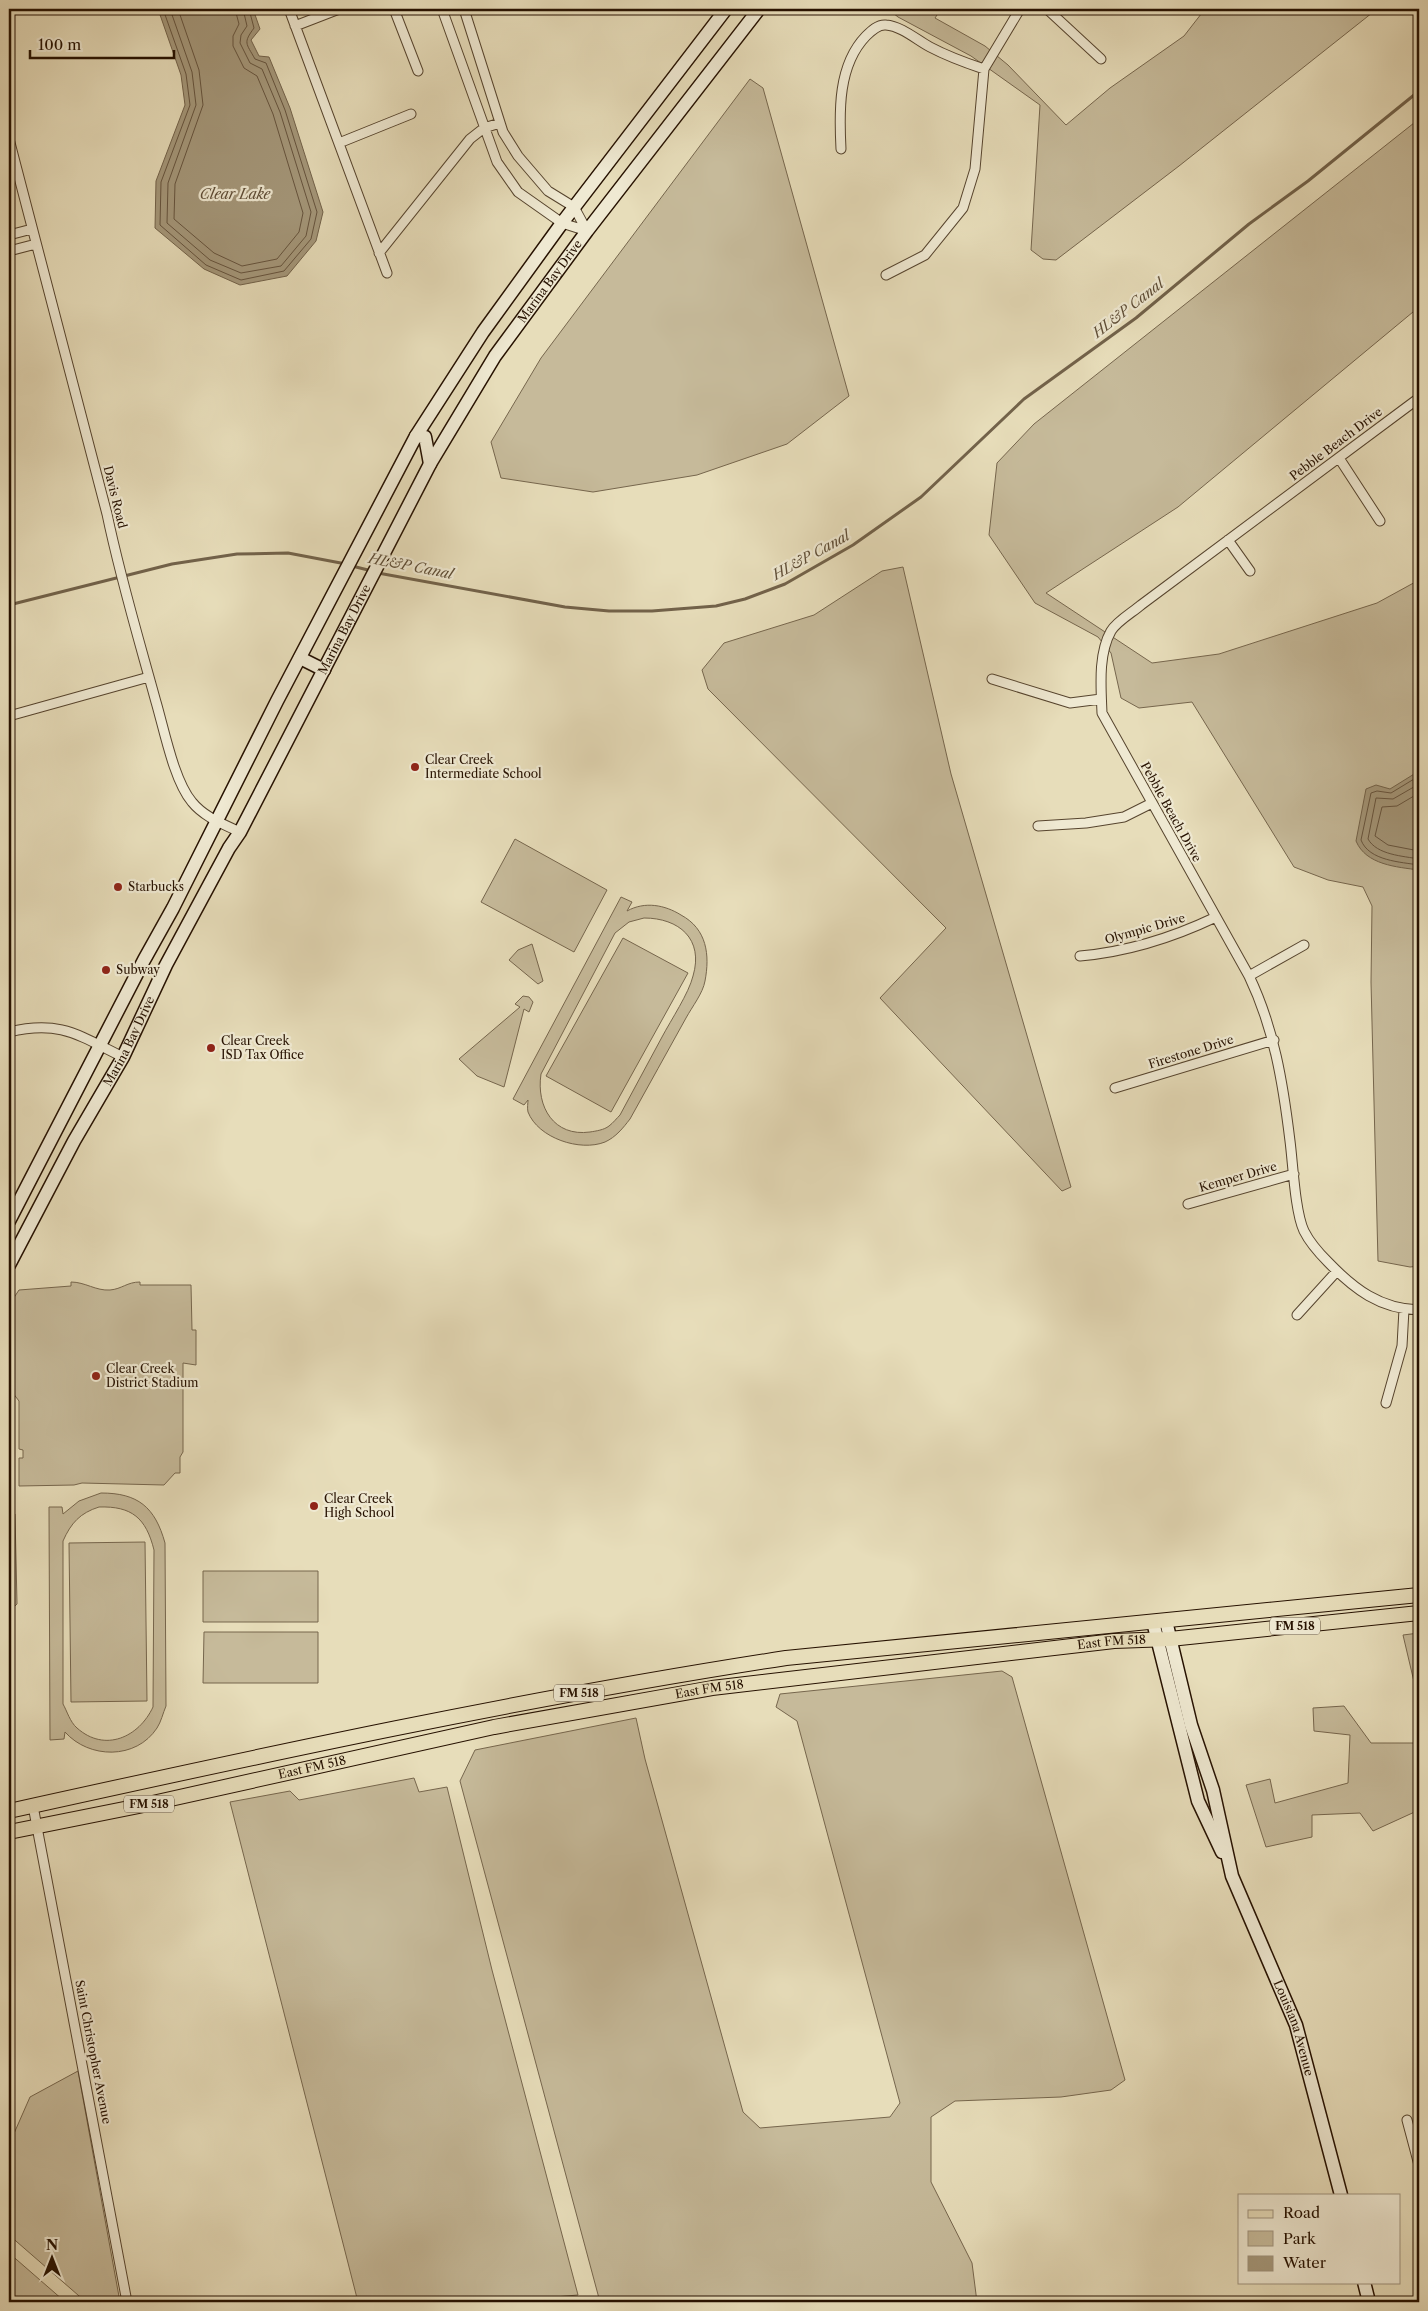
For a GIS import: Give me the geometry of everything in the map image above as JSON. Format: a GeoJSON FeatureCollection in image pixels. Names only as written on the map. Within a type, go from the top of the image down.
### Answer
{"type":"FeatureCollection","features":[{"type":"Feature","properties":{"kind":"main road","name":"Marina Bay Drive"},"geometry":{"type":"LineString","coordinates":[[9,1221],[173,908],[300,658],[416,436],[484,332],[562,222],[726,9]]}},
{"type":"Feature","properties":{"kind":"main road","name":"Marina Bay Drive"},"geometry":{"type":"LineString","coordinates":[[9,1264],[68,1153],[123,1057],[166,965],[240,832],[430,464],[495,356],[587,231],[759,9]]}},
{"type":"Feature","properties":{"kind":"main road"},"geometry":{"type":"LineString","coordinates":[[416,436],[425,438],[427,442],[430,464]]}},
{"type":"Feature","properties":{"kind":"main road"},"geometry":{"type":"LineString","coordinates":[[300,658],[324,670]]}},
{"type":"Feature","properties":{"kind":"main road"},"geometry":{"type":"LineString","coordinates":[[173,908],[192,917]]}},
{"type":"Feature","properties":{"kind":"main road"},"geometry":{"type":"LineString","coordinates":[[149,952],[166,965]]}},
{"type":"Feature","properties":{"kind":"main road"},"geometry":{"type":"LineString","coordinates":[[50,1144],[68,1153]]}},
{"type":"Feature","properties":{"kind":"main road","name":"East FM 518"},"geometry":{"type":"LineString","coordinates":[[9,1811],[492,1708],[786,1658],[1419,1595]]}},
{"type":"Feature","properties":{"kind":"main road"},"geometry":{"type":"LineString","coordinates":[[1347,1603],[1349,1620]]}},
{"type":"Feature","properties":{"kind":"main road","name":"East FM 518"},"geometry":{"type":"LineString","coordinates":[[9,1832],[139,1806],[494,1728],[712,1688],[1114,1642],[1164,1639],[1419,1613]]}},
{"type":"Feature","properties":{"kind":"main road","name":"Louisiana Avenue"},"geometry":{"type":"LineString","coordinates":[[1160,1621],[1164,1639],[1213,1790],[1232,1876],[1296,2025],[1340,2194]]}},
{"type":"Feature","properties":{"kind":"main road"},"geometry":{"type":"LineString","coordinates":[[966,1639],[968,1659]]}},
{"type":"Feature","properties":{"kind":"main road"},"geometry":{"type":"LineString","coordinates":[[786,1658],[789,1679]]}},
{"type":"Feature","properties":{"kind":"main road"},"geometry":{"type":"LineString","coordinates":[[602,1688],[604,1708]]}},
{"type":"Feature","properties":{"kind":"main road"},"geometry":{"type":"LineString","coordinates":[[492,1708],[494,1728]]}},
{"type":"Feature","properties":{"kind":"main road"},"geometry":{"type":"LineString","coordinates":[[345,1739],[352,1759]]}},
{"type":"Feature","properties":{"kind":"main road"},"geometry":{"type":"LineString","coordinates":[[133,1784],[139,1806]]}},
{"type":"Feature","properties":{"kind":"main road"},"geometry":{"type":"LineString","coordinates":[[1364,2284],[1369,2302]]}},
{"type":"Feature","properties":{"kind":"street"},"geometry":{"type":"LineString","coordinates":[[289,9],[387,273]]}},
{"type":"Feature","properties":{"kind":"street"},"geometry":{"type":"LineString","coordinates":[[295,26],[340,9]]}},
{"type":"Feature","properties":{"kind":"street"},"geometry":{"type":"LineString","coordinates":[[394,9],[418,71]]}},
{"type":"Feature","properties":{"kind":"street"},"geometry":{"type":"LineString","coordinates":[[442,9],[497,162],[518,192],[562,222],[587,231]]}},
{"type":"Feature","properties":{"kind":"street"},"geometry":{"type":"LineString","coordinates":[[464,9],[503,132],[518,156],[548,191],[574,207],[587,231]]}},
{"type":"Feature","properties":{"kind":"street"},"geometry":{"type":"LineString","coordinates":[[886,275],[924,255],[963,208],[975,169],[984,69],[1020,9]]}},
{"type":"Feature","properties":{"kind":"street"},"geometry":{"type":"LineString","coordinates":[[1047,9],[1101,59]]}},
{"type":"Feature","properties":{"kind":"street"},"geometry":{"type":"LineString","coordinates":[[841,149],[842,86],[848,67],[861,41],[872,30],[884,24],[895,27],[932,48],[984,69]]}},
{"type":"Feature","properties":{"kind":"street"},"geometry":{"type":"LineString","coordinates":[[339,143],[411,114]]}},
{"type":"Feature","properties":{"kind":"street"},"geometry":{"type":"LineString","coordinates":[[379,253],[470,139],[484,128],[500,123]]}},
{"type":"Feature","properties":{"kind":"street","name":"Davis Road"},"geometry":{"type":"LineString","coordinates":[[9,139],[115,550],[169,748],[185,793],[204,813],[240,832]]}},
{"type":"Feature","properties":{"kind":"street"},"geometry":{"type":"LineString","coordinates":[[9,235],[32,229]]}},
{"type":"Feature","properties":{"kind":"street"},"geometry":{"type":"LineString","coordinates":[[9,250],[36,244]]}},
{"type":"Feature","properties":{"kind":"street","name":"Pebble Beach Drive"},"geometry":{"type":"LineString","coordinates":[[1419,398],[1228,540],[1112,630],[1102,660],[1101,699],[1102,713],[1249,976],[1262,1003],[1274,1040],[1304,1231],[1319,1252],[1348,1283],[1373,1298],[1404,1309],[1419,1310]]}},
{"type":"Feature","properties":{"kind":"street"},"geometry":{"type":"LineString","coordinates":[[1338,458],[1380,521]]}},
{"type":"Feature","properties":{"kind":"street"},"geometry":{"type":"LineString","coordinates":[[1228,540],[1250,571]]}},
{"type":"Feature","properties":{"kind":"street"},"geometry":{"type":"LineString","coordinates":[[9,716],[149,677]]}},
{"type":"Feature","properties":{"kind":"street"},"geometry":{"type":"LineString","coordinates":[[992,679],[1070,704],[1101,699]]}},
{"type":"Feature","properties":{"kind":"street"},"geometry":{"type":"LineString","coordinates":[[1038,826],[1086,823],[1124,817],[1152,803]]}},
{"type":"Feature","properties":{"kind":"street","name":"Olympic Drive"},"geometry":{"type":"LineString","coordinates":[[1080,956],[1102,954],[1187,931],[1216,917]]}},
{"type":"Feature","properties":{"kind":"street"},"geometry":{"type":"LineString","coordinates":[[1249,976],[1304,945]]}},
{"type":"Feature","properties":{"kind":"street"},"geometry":{"type":"LineString","coordinates":[[9,1032],[28,1027],[48,1026],[68,1030],[123,1057]]}},
{"type":"Feature","properties":{"kind":"street","name":"Firestone Drive"},"geometry":{"type":"LineString","coordinates":[[1115,1088],[1274,1040]]}},
{"type":"Feature","properties":{"kind":"street","name":"Kemper Drive"},"geometry":{"type":"LineString","coordinates":[[1188,1204],[1294,1174]]}},
{"type":"Feature","properties":{"kind":"street"},"geometry":{"type":"LineString","coordinates":[[1297,1315],[1337,1271]]}},
{"type":"Feature","properties":{"kind":"street"},"geometry":{"type":"LineString","coordinates":[[1386,1403],[1402,1346],[1404,1309]]}},
{"type":"Feature","properties":{"kind":"street","name":"Saint Christopher Avenue"},"geometry":{"type":"LineString","coordinates":[[33,1806],[127,2302]]}},
{"type":"Feature","properties":{"kind":"street"},"geometry":{"type":"LineString","coordinates":[[1407,2120],[1419,2165]]}},
{"type":"Feature","properties":{"kind":"green space"},"geometry":{"type":"Polygon","coordinates":[[[888,9],[941,9],[935,18],[985,46],[1008,65],[1066,125],[1110,88],[1184,36],[1205,9],[1377,9],[1179,166],[1056,260],[1043,259],[1031,250],[1040,105],[971,56],[898,17],[888,9]]]}},
{"type":"Feature","properties":{"kind":"green space"},"geometry":{"type":"Polygon","coordinates":[[[750,79],[763,88],[849,396],[787,444],[697,475],[593,492],[501,478],[491,442],[541,358],[750,79]]]}},
{"type":"Feature","properties":{"kind":"green space"},"geometry":{"type":"Polygon","coordinates":[[[1419,119],[1419,307],[1178,507],[1046,593],[1152,663],[1219,654],[1377,603],[1419,580],[1419,1266],[1410,1267],[1378,1261],[1371,982],[1372,906],[1363,887],[1328,880],[1294,867],[1192,702],[1139,708],[1121,698],[1111,653],[1098,637],[1035,603],[989,535],[997,463],[1034,424],[1419,119]]]}},
{"type":"Feature","properties":{"kind":"green space"},"geometry":{"type":"Polygon","coordinates":[[[903,567],[951,774],[1071,1187],[1062,1191],[880,998],[946,928],[708,689],[702,670],[724,643],[814,615],[882,571],[903,567]]]}},
{"type":"Feature","properties":{"kind":"green space"},"geometry":{"type":"Polygon","coordinates":[[[515,839],[607,890],[574,952],[481,902],[515,839]]]}},
{"type":"Feature","properties":{"kind":"green space"},"geometry":{"type":"Polygon","coordinates":[[[621,897],[632,902],[627,911],[648,905],[662,907],[690,921],[701,935],[705,944],[707,962],[704,986],[630,1119],[619,1132],[609,1140],[595,1145],[572,1144],[550,1136],[533,1121],[528,1112],[528,1100],[524,1105],[513,1099],[621,897]],[[644,918],[629,922],[615,933],[541,1074],[541,1098],[545,1108],[557,1125],[566,1130],[590,1132],[600,1130],[609,1126],[620,1115],[688,990],[695,963],[695,951],[692,941],[678,927],[657,919],[644,918]]]}},
{"type":"Feature","properties":{"kind":"green space"},"geometry":{"type":"Polygon","coordinates":[[[623,938],[688,973],[611,1112],[546,1076],[623,938]]]}},
{"type":"Feature","properties":{"kind":"green space"},"geometry":{"type":"Polygon","coordinates":[[[532,944],[543,981],[538,984],[509,960],[518,950],[532,944]]]}},
{"type":"Feature","properties":{"kind":"green space"},"geometry":{"type":"Polygon","coordinates":[[[523,996],[529,997],[533,1002],[529,1012],[524,1009],[504,1087],[477,1076],[459,1059],[520,1007],[515,1004],[523,996]]]}},
{"type":"Feature","properties":{"kind":"green space","name":"Clear Creek District Stadium"},"geometry":{"type":"Polygon","coordinates":[[[71,1282],[105,1290],[140,1282],[140,1285],[191,1285],[192,1330],[196,1330],[196,1365],[183,1363],[183,1452],[180,1457],[180,1473],[175,1473],[164,1485],[82,1483],[74,1485],[19,1486],[19,1458],[23,1458],[23,1450],[19,1449],[19,1401],[9,1388],[9,1305],[19,1290],[71,1286],[71,1282]]]}},
{"type":"Feature","properties":{"kind":"green space"},"geometry":{"type":"Polygon","coordinates":[[[101,1493],[135,1499],[150,1511],[156,1520],[165,1543],[166,1706],[157,1728],[148,1738],[137,1746],[125,1750],[99,1751],[75,1741],[65,1732],[64,1739],[50,1740],[49,1507],[62,1507],[63,1514],[79,1501],[101,1493]],[[99,1507],[86,1512],[69,1529],[63,1541],[63,1704],[77,1728],[88,1736],[110,1740],[130,1733],[147,1718],[153,1707],[154,1550],[147,1530],[136,1516],[111,1507],[99,1507]]]}},
{"type":"Feature","properties":{"kind":"green space"},"geometry":{"type":"Polygon","coordinates":[[[9,1514],[15,1514],[17,1604],[9,1612],[9,1514]]]}},
{"type":"Feature","properties":{"kind":"green space"},"geometry":{"type":"Polygon","coordinates":[[[145,1542],[147,1701],[71,1702],[69,1543],[145,1542]]]}},
{"type":"Feature","properties":{"kind":"green space"},"geometry":{"type":"Polygon","coordinates":[[[203,1571],[318,1571],[318,1622],[203,1622],[203,1571]]]}},
{"type":"Feature","properties":{"kind":"green space"},"geometry":{"type":"Polygon","coordinates":[[[204,1632],[318,1632],[318,1683],[203,1683],[204,1632]]]}},
{"type":"Feature","properties":{"kind":"green space"},"geometry":{"type":"Polygon","coordinates":[[[1419,1633],[1419,1703],[1403,1635],[1419,1633]]]}},
{"type":"Feature","properties":{"kind":"green space"},"geometry":{"type":"Polygon","coordinates":[[[1002,1671],[1012,1677],[1125,2080],[1111,2090],[1061,2097],[955,2101],[931,2117],[931,2182],[972,2263],[977,2302],[600,2302],[460,1781],[475,1750],[636,1718],[645,1759],[743,2112],[760,2128],[890,2117],[900,2103],[797,1721],[776,1707],[780,1694],[1002,1671]]]}},
{"type":"Feature","properties":{"kind":"green space"},"geometry":{"type":"Polygon","coordinates":[[[1344,1706],[1371,1743],[1419,1743],[1419,1810],[1373,1831],[1360,1813],[1312,1815],[1312,1837],[1266,1847],[1246,1785],[1270,1779],[1275,1803],[1348,1783],[1350,1735],[1314,1731],[1313,1708],[1344,1706]]]}},
{"type":"Feature","properties":{"kind":"green space"},"geometry":{"type":"Polygon","coordinates":[[[414,1778],[419,1792],[447,1787],[492,1970],[578,2295],[497,2302],[358,2302],[230,1802],[290,1791],[299,1800],[414,1778]]]}},
{"type":"Feature","properties":{"kind":"green space"},"geometry":{"type":"Polygon","coordinates":[[[78,2071],[120,2302],[86,2302],[9,2235],[9,2131],[12,2138],[30,2097],[78,2071]]]}},
{"type":"Feature","properties":{"kind":"green space"},"geometry":{"type":"Polygon","coordinates":[[[9,2253],[63,2300],[62,2302],[9,2302],[9,2253]]]}},
{"type":"Feature","properties":{"kind":"water","name":"Clear Lake"},"geometry":{"type":"Polygon","coordinates":[[[158,9],[253,9],[260,29],[251,40],[259,56],[269,57],[290,108],[323,212],[316,241],[287,276],[240,285],[204,269],[155,228],[156,181],[185,105],[181,75],[158,9]]]}},
{"type":"Feature","properties":{"kind":"water"},"geometry":{"type":"Polygon","coordinates":[[[1419,771],[1419,870],[1392,866],[1375,860],[1361,849],[1356,841],[1366,789],[1376,785],[1390,789],[1419,771]]]}},
{"type":"Feature","properties":{"kind":"waterway","name":"HL&P Canal"},"geometry":{"type":"LineString","coordinates":[[378,573],[565,607],[609,611],[652,611],[716,606],[745,599],[785,584],[853,545],[921,497],[1024,399],[1136,318],[1249,224],[1308,181],[1419,91]]}},
{"type":"Feature","properties":{"kind":"waterway","name":"HL&P Canal"},"geometry":{"type":"LineString","coordinates":[[9,605],[172,564],[237,554],[288,553],[346,564]]}},
{"type":"Feature","properties":{"kind":"waterway","name":"HL&P Canal"},"geometry":{"type":"LineString","coordinates":[[352,566],[372,571]]}},
{"type":"Feature","properties":{"kind":"place","name":"Clear Creek Intermediate School"},"geometry":{"type":"Point","coordinates":[415,767]}},
{"type":"Feature","properties":{"kind":"place","name":"Starbucks"},"geometry":{"type":"Point","coordinates":[118,887]}},
{"type":"Feature","properties":{"kind":"place","name":"Subway"},"geometry":{"type":"Point","coordinates":[106,970]}},
{"type":"Feature","properties":{"kind":"place","name":"Clear Creek ISD Tax Office"},"geometry":{"type":"Point","coordinates":[211,1048]}},
{"type":"Feature","properties":{"kind":"place","name":"Clear Creek District Stadium"},"geometry":{"type":"Point","coordinates":[96,1376]}},
{"type":"Feature","properties":{"kind":"place","name":"Clear Creek High School"},"geometry":{"type":"Point","coordinates":[314,1506]}}]}
